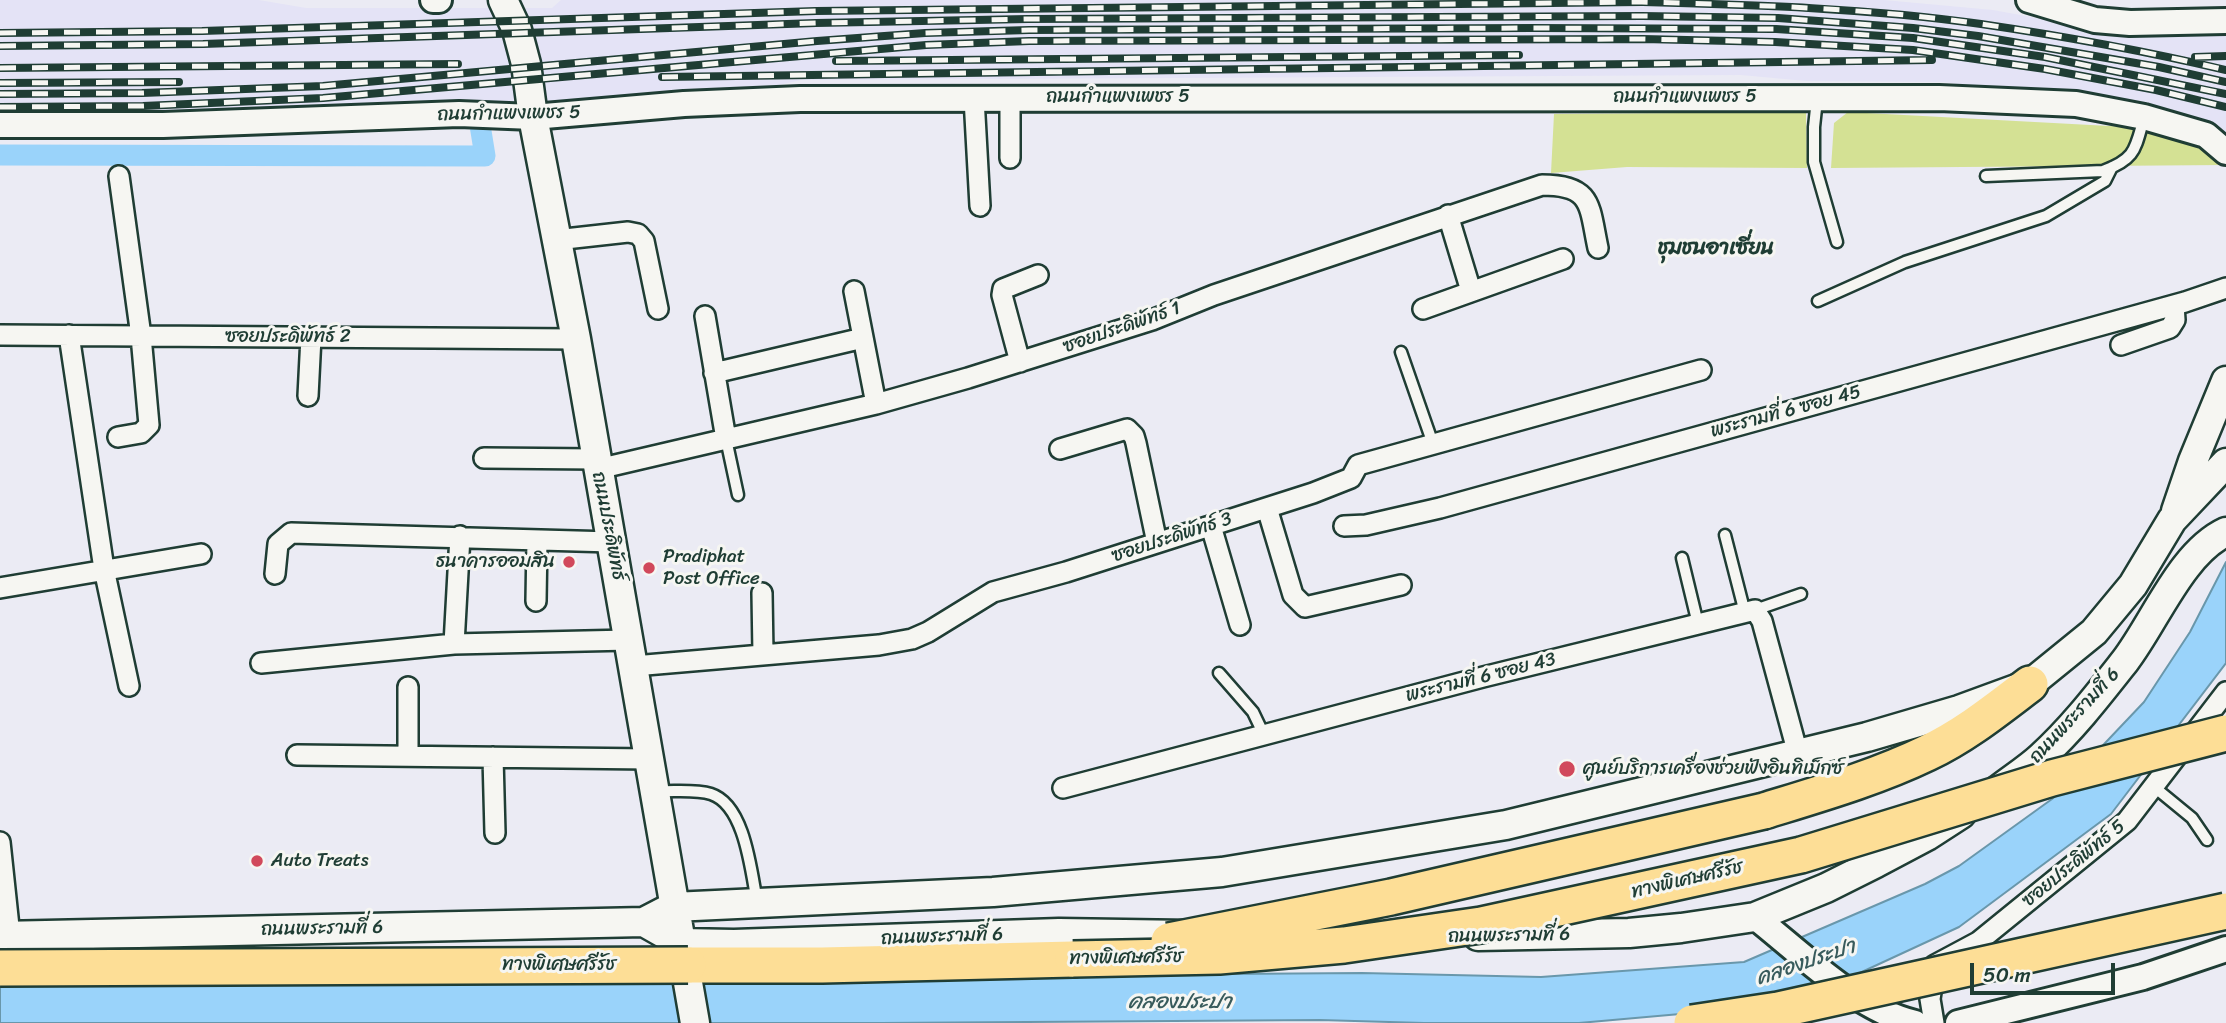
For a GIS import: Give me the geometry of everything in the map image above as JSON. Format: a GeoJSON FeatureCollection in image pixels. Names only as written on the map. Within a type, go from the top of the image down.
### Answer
{"type":"FeatureCollection","features":[{"type":"Feature","properties":{"kind":"highway"},"geometry":{"type":"LineString","coordinates":[[1073,959],[1391,897],[1764,811],[1853,783],[1928,753],[1983,721],[2030,684]]}},
{"type":"Feature","properties":{"kind":"highway","name":"ทางพิเศษศรีรัช"},"geometry":{"type":"LineString","coordinates":[[4,947],[822,965],[1219,956],[1344,945],[1482,925],[1801,855],[2052,778],[2226,733]]}},
{"type":"Feature","properties":{"kind":"highway"},"geometry":{"type":"LineString","coordinates":[[1692,1023],[1778,1010],[2226,911]]}},
{"type":"Feature","properties":{"kind":"main road","name":"ถนนประดิพัทธ์"},"geometry":{"type":"LineString","coordinates":[[502,0],[517,30],[526,64],[533,117],[576,339],[695,1023]]}},
{"type":"Feature","properties":{"kind":"main road","name":"ถนนประดิพัทธ์"},"geometry":{"type":"LineString","coordinates":[[517,30],[522,0]]}},
{"type":"Feature","properties":{"kind":"main road"},"geometry":{"type":"LineString","coordinates":[[2172,520],[2226,381]]}},
{"type":"Feature","properties":{"kind":"main road","name":"ถนนพระรามที่ 6"},"geometry":{"type":"LineString","coordinates":[[4,947],[644,922],[673,907],[993,892],[1222,872],[1506,824],[1867,737],[1946,714],[2030,684],[2094,632],[2133,584],[2172,520],[2226,463]]}},
{"type":"Feature","properties":{"kind":"main road","name":"ถนนพระรามที่ 6"},"geometry":{"type":"LineString","coordinates":[[644,922],[681,943],[734,943],[1059,933],[1398,937],[1573,935],[1681,928],[1755,917],[1826,888],[1927,836],[1992,795],[2041,757],[2127,659],[2190,562],[2203,547],[2226,532]]}},
{"type":"Feature","properties":{"kind":"street"},"geometry":{"type":"LineString","coordinates":[[433,0],[439,0]]}},
{"type":"Feature","properties":{"kind":"street"},"geometry":{"type":"LineString","coordinates":[[2028,0],[2095,20],[2130,23],[2226,21]]}},
{"type":"Feature","properties":{"kind":"street"},"geometry":{"type":"LineString","coordinates":[[1010,97],[1010,158]]}},
{"type":"Feature","properties":{"kind":"street","name":"ถนนกำแพงเพชร 5"},"geometry":{"type":"LineString","coordinates":[[0,125],[163,125],[458,114],[533,117],[684,104],[800,99],[1939,98],[2076,104],[2144,117],[2207,135],[2226,152]]}},
{"type":"Feature","properties":{"kind":"street"},"geometry":{"type":"LineString","coordinates":[[974,99],[980,206]]}},
{"type":"Feature","properties":{"kind":"street"},"geometry":{"type":"LineString","coordinates":[[118,437],[141,433],[149,425],[141,336],[119,176]]}},
{"type":"Feature","properties":{"kind":"street","name":"ซอยประดิพัทธ์ 1"},"geometry":{"type":"LineString","coordinates":[[484,458],[596,464],[726,439],[876,404],[1152,320],[1214,295],[1542,185],[1560,185],[1575,189],[1587,200],[1598,248]]}},
{"type":"Feature","properties":{"kind":"street"},"geometry":{"type":"LineString","coordinates":[[1448,215],[1471,291]]}},
{"type":"Feature","properties":{"kind":"street"},"geometry":{"type":"LineString","coordinates":[[556,240],[628,232],[638,234],[644,241],[658,309]]}},
{"type":"Feature","properties":{"kind":"street"},"geometry":{"type":"LineString","coordinates":[[1423,309],[1563,259]]}},
{"type":"Feature","properties":{"kind":"street"},"geometry":{"type":"LineString","coordinates":[[1020,362],[1002,295],[1003,289],[1038,275]]}},
{"type":"Feature","properties":{"kind":"street","name":"พระรามที่ 6 ซอย 45"},"geometry":{"type":"LineString","coordinates":[[1345,526],[1366,525],[1440,508],[2174,305],[2226,288]]}},
{"type":"Feature","properties":{"kind":"street"},"geometry":{"type":"LineString","coordinates":[[854,291],[876,404]]}},
{"type":"Feature","properties":{"kind":"street"},"geometry":{"type":"LineString","coordinates":[[2121,345],[2170,328],[2175,320],[2174,305]]}},
{"type":"Feature","properties":{"kind":"street"},"geometry":{"type":"LineString","coordinates":[[705,316],[726,439]]}},
{"type":"Feature","properties":{"kind":"street","name":"ซอยประดิพัทธ์ 2"},"geometry":{"type":"LineString","coordinates":[[0,335],[576,339]]}},
{"type":"Feature","properties":{"kind":"street"},"geometry":{"type":"LineString","coordinates":[[69,335],[104,569],[129,686]]}},
{"type":"Feature","properties":{"kind":"street"},"geometry":{"type":"LineString","coordinates":[[308,396],[311,337]]}},
{"type":"Feature","properties":{"kind":"street"},"geometry":{"type":"LineString","coordinates":[[715,373],[863,338]]}},
{"type":"Feature","properties":{"kind":"street","name":"ซอยประดิพัทธ์ 3"},"geometry":{"type":"LineString","coordinates":[[261,663],[454,645],[631,653],[763,654],[879,645],[912,639],[993,592],[1267,508],[1351,478],[1358,466],[1701,370]]}},
{"type":"Feature","properties":{"kind":"street"},"geometry":{"type":"LineString","coordinates":[[1060,449],[1127,429],[1130,431],[1136,443],[1157,543]]}},
{"type":"Feature","properties":{"kind":"street"},"geometry":{"type":"LineString","coordinates":[[1267,508],[1293,595],[1305,607],[1401,585]]}},
{"type":"Feature","properties":{"kind":"street"},"geometry":{"type":"LineString","coordinates":[[1211,526],[1240,625]]}},
{"type":"Feature","properties":{"kind":"street"},"geometry":{"type":"LineString","coordinates":[[275,574],[278,544],[291,533],[612,542]]}},
{"type":"Feature","properties":{"kind":"street"},"geometry":{"type":"LineString","coordinates":[[454,645],[460,536]]}},
{"type":"Feature","properties":{"kind":"street"},"geometry":{"type":"LineString","coordinates":[[536,601],[537,540]]}},
{"type":"Feature","properties":{"kind":"street"},"geometry":{"type":"LineString","coordinates":[[0,587],[201,554]]}},
{"type":"Feature","properties":{"kind":"street"},"geometry":{"type":"LineString","coordinates":[[762,593],[763,654]]}},
{"type":"Feature","properties":{"kind":"street"},"geometry":{"type":"LineString","coordinates":[[1750,611],[1762,621],[1798,754]]}},
{"type":"Feature","properties":{"kind":"street","name":"พระรามที่ 6 ซอย 43"},"geometry":{"type":"LineString","coordinates":[[1063,788],[1483,677],[1750,611]]}},
{"type":"Feature","properties":{"kind":"street"},"geometry":{"type":"LineString","coordinates":[[408,687],[408,756]]}},
{"type":"Feature","properties":{"kind":"street","name":"ซอยประดิพัทธ์ 5"},"geometry":{"type":"LineString","coordinates":[[1934,1023],[1930,999],[1935,965],[1978,942],[2127,821],[2226,692]]}},
{"type":"Feature","properties":{"kind":"street"},"geometry":{"type":"LineString","coordinates":[[297,755],[650,759]]}},
{"type":"Feature","properties":{"kind":"street"},"geometry":{"type":"LineString","coordinates":[[493,757],[495,833]]}},
{"type":"Feature","properties":{"kind":"street"},"geometry":{"type":"LineString","coordinates":[[0,842],[4,947]]}},
{"type":"Feature","properties":{"kind":"street"},"geometry":{"type":"LineString","coordinates":[[1755,917],[1846,992],[1873,1007],[1914,1023]]}},
{"type":"Feature","properties":{"kind":"street"},"geometry":{"type":"LineString","coordinates":[[1958,1023],[1981,1020],[2143,977],[2226,949]]}},
{"type":"Feature","properties":{"kind":"lane"},"geometry":{"type":"LineString","coordinates":[[1817,97],[1814,162],[1837,242]]}},
{"type":"Feature","properties":{"kind":"lane"},"geometry":{"type":"LineString","coordinates":[[1986,176],[2103,171],[2133,153],[2144,117]]}},
{"type":"Feature","properties":{"kind":"lane"},"geometry":{"type":"LineString","coordinates":[[1818,301],[1905,262],[2046,216],[2105,181],[2112,167]]}},
{"type":"Feature","properties":{"kind":"lane"},"geometry":{"type":"LineString","coordinates":[[1401,352],[1433,444]]}},
{"type":"Feature","properties":{"kind":"lane"},"geometry":{"type":"LineString","coordinates":[[726,439],[738,495]]}},
{"type":"Feature","properties":{"kind":"lane"},"geometry":{"type":"LineString","coordinates":[[1725,535],[1750,611],[1801,594]]}},
{"type":"Feature","properties":{"kind":"lane"},"geometry":{"type":"LineString","coordinates":[[1682,558],[1698,624]]}},
{"type":"Feature","properties":{"kind":"lane"},"geometry":{"type":"LineString","coordinates":[[1219,673],[1253,712],[1264,735]]}},
{"type":"Feature","properties":{"kind":"lane"},"geometry":{"type":"LineString","coordinates":[[2154,786],[2192,818],[2207,841]]}},
{"type":"Feature","properties":{"kind":"lane"},"geometry":{"type":"LineString","coordinates":[[655,791],[710,794],[723,800],[731,809],[746,846],[757,902]]}},
{"type":"Feature","properties":{"kind":"shaded area"},"geometry":{"type":"Polygon","coordinates":[[[0,0],[259,0],[306,8],[552,8],[561,0],[1884,0],[1993,10],[2108,31],[2163,36],[2226,33],[2226,132],[2185,116],[1943,82],[1806,81],[1741,75],[801,80],[766,88],[565,100],[499,110],[0,117],[0,0]]]}},
{"type":"Feature","properties":{"kind":"green space"},"geometry":{"type":"Polygon","coordinates":[[[1806,112],[1807,168],[1627,167],[1551,173],[1554,114],[1806,112]]]}},
{"type":"Feature","properties":{"kind":"green space"},"geometry":{"type":"Polygon","coordinates":[[[1848,112],[2128,127],[2201,144],[2226,165],[1831,168],[1834,123],[1848,112]]]}},
{"type":"Feature","properties":{"kind":"water","name":"คลองประปา"},"geometry":{"type":"Polygon","coordinates":[[[2226,562],[2226,663],[2111,814],[1959,927],[1838,983],[1759,1007],[1579,1023],[1320,1020],[0,1023],[0,983],[1362,973],[1541,977],[1744,962],[1925,884],[1959,866],[2052,799],[2144,702],[2190,632],[2226,562]]]}},
{"type":"Feature","properties":{"kind":"waterway"},"geometry":{"type":"LineString","coordinates":[[0,155],[485,156],[480,125]]}},
{"type":"Feature","properties":{"kind":"railway"},"geometry":{"type":"LineString","coordinates":[[0,33],[202,31],[816,11],[1642,2],[1897,14],[2073,39],[2226,70]]}},
{"type":"Feature","properties":{"kind":"railway"},"geometry":{"type":"LineString","coordinates":[[0,46],[203,44],[816,23],[1028,19],[1642,16],[1778,18],[1913,28],[1978,36],[2159,67],[2226,82]]}},
{"type":"Feature","properties":{"kind":"railway"},"geometry":{"type":"LineString","coordinates":[[0,94],[142,93],[323,86],[925,33],[1029,30],[1533,28],[1776,29],[1913,38],[2045,57],[2226,94]]}},
{"type":"Feature","properties":{"kind":"railway"},"geometry":{"type":"LineString","coordinates":[[0,107],[143,106],[323,98],[926,45],[1029,41],[1643,39],[1775,42],[1913,50],[2045,69],[2156,90],[2226,107]]}},
{"type":"Feature","properties":{"kind":"railway"},"geometry":{"type":"LineString","coordinates":[[836,61],[1519,55]]}},
{"type":"Feature","properties":{"kind":"railway"},"geometry":{"type":"LineString","coordinates":[[2195,57],[2226,56]]}},
{"type":"Feature","properties":{"kind":"railway"},"geometry":{"type":"LineString","coordinates":[[662,77],[1932,60]]}},
{"type":"Feature","properties":{"kind":"railway"},"geometry":{"type":"LineString","coordinates":[[0,68],[458,64]]}},
{"type":"Feature","properties":{"kind":"railway"},"geometry":{"type":"LineString","coordinates":[[0,83],[179,82]]}},
{"type":"Feature","properties":{"kind":"place","name":"ธนาคารออมสิน"},"geometry":{"type":"Point","coordinates":[569,562]}},
{"type":"Feature","properties":{"kind":"place","name":"Pradiphat Post Office"},"geometry":{"type":"Point","coordinates":[649,568]}},
{"type":"Feature","properties":{"kind":"place","name":"ศูนย์บริการเครื่องช่วยฟังอินทิเม็กซ์"},"geometry":{"type":"Point","coordinates":[1567,769]}},
{"type":"Feature","properties":{"kind":"place","name":"Auto Treats"},"geometry":{"type":"Point","coordinates":[257,861]}},
{"type":"Feature","properties":{"kind":"district","name":"ชุมชนอาเซี่ยน"},"geometry":{"type":"Point","coordinates":[1716,249]}}]}
